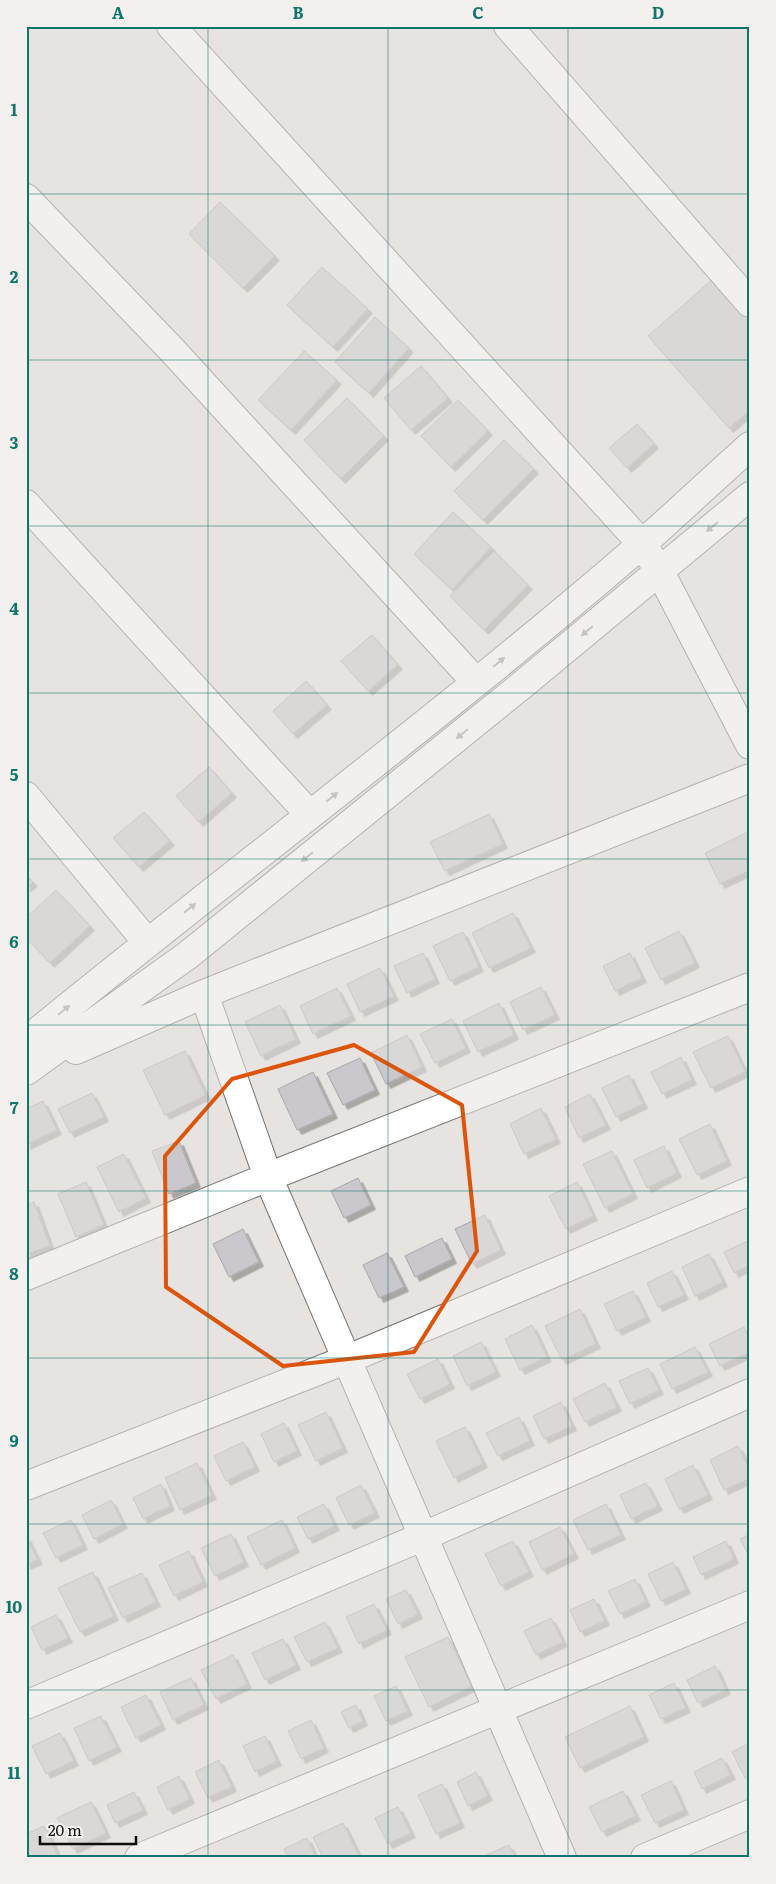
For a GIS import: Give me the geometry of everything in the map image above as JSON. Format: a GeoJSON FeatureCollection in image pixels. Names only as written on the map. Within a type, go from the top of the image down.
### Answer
{"type":"FeatureCollection","features":[{"type":"Feature","properties":{"kind":"street"},"geometry":{"type":"LineString","coordinates":[[171,26],[642,544],[659,570],[750,745]]}},
{"type":"Feature","properties":{"kind":"street"},"geometry":{"type":"LineString","coordinates":[[508,26],[750,303]]}},
{"type":"Feature","properties":{"kind":"street"},"geometry":{"type":"LineString","coordinates":[[26,198],[172,350],[476,682]]}},
{"type":"Feature","properties":{"kind":"street"},"geometry":{"type":"LineString","coordinates":[[26,1041],[147,942],[476,682],[642,544],[750,446]]}},
{"type":"Feature","properties":{"kind":"street"},"geometry":{"type":"LineString","coordinates":[[26,1071],[188,955],[514,692],[750,496]]}},
{"type":"Feature","properties":{"kind":"street"},"geometry":{"type":"LineString","coordinates":[[26,504],[310,815]]}},
{"type":"Feature","properties":{"kind":"street"},"geometry":{"type":"LineString","coordinates":[[26,1071],[204,994],[750,778]]}},
{"type":"Feature","properties":{"kind":"street"},"geometry":{"type":"LineString","coordinates":[[26,796],[147,942]]}},
{"type":"Feature","properties":{"kind":"street"},"geometry":{"type":"LineString","coordinates":[[26,1276],[268,1177],[750,986]]}},
{"type":"Feature","properties":{"kind":"street"},"geometry":{"type":"LineString","coordinates":[[204,994],[268,1177],[562,1858]]}},
{"type":"Feature","properties":{"kind":"street"},"geometry":{"type":"LineString","coordinates":[[26,1486],[348,1359],[750,1191]]}},
{"type":"Feature","properties":{"kind":"street"},"geometry":{"type":"LineString","coordinates":[[26,1705],[424,1536],[750,1393]]}},
{"type":"Feature","properties":{"kind":"street"},"geometry":{"type":"LineString","coordinates":[[139,1858],[750,1605]]}},
{"type":"Feature","properties":{"kind":"street"},"geometry":{"type":"LineString","coordinates":[[645,1858],[750,1814]]}},
{"type":"Feature","properties":{"kind":"highlighted area"},"geometry":{"type":"Polygon","coordinates":[[[354,1045],[462,1105],[477,1251],[414,1352],[283,1366],[166,1287],[165,1156],[232,1079],[354,1045]]]}},
{"type":"Feature","properties":{"kind":"building"},"geometry":{"type":"Polygon","coordinates":[[[220,202],[275,256],[243,288],[189,234],[220,202]]]}},
{"type":"Feature","properties":{"kind":"building"},"geometry":{"type":"Polygon","coordinates":[[[322,267],[368,309],[333,347],[287,305],[322,267]]]}},
{"type":"Feature","properties":{"kind":"building"},"geometry":{"type":"Polygon","coordinates":[[[714,278],[750,319],[750,410],[729,428],[648,336],[714,278]]]}},
{"type":"Feature","properties":{"kind":"building"},"geometry":{"type":"Polygon","coordinates":[[[375,317],[409,348],[369,393],[335,362],[375,317]]]}},
{"type":"Feature","properties":{"kind":"building"},"geometry":{"type":"Polygon","coordinates":[[[304,351],[337,380],[291,430],[258,400],[304,351]]]}},
{"type":"Feature","properties":{"kind":"building"},"geometry":{"type":"Polygon","coordinates":[[[421,366],[448,398],[411,430],[384,398],[421,366]]]}},
{"type":"Feature","properties":{"kind":"building"},"geometry":{"type":"Polygon","coordinates":[[[347,398],[384,436],[341,479],[304,440],[347,398]]]}},
{"type":"Feature","properties":{"kind":"building"},"geometry":{"type":"Polygon","coordinates":[[[458,400],[488,431],[451,467],[421,436],[458,400]]]}},
{"type":"Feature","properties":{"kind":"building"},"geometry":{"type":"Polygon","coordinates":[[[637,424],[654,444],[627,468],[609,448],[637,424]]]}},
{"type":"Feature","properties":{"kind":"building"},"geometry":{"type":"Polygon","coordinates":[[[504,440],[534,469],[483,520],[454,491],[504,440]]]}},
{"type":"Feature","properties":{"kind":"building"},"geometry":{"type":"Polygon","coordinates":[[[453,512],[491,547],[452,590],[414,554],[453,512]]]}},
{"type":"Feature","properties":{"kind":"building"},"geometry":{"type":"Polygon","coordinates":[[[494,551],[528,585],[484,630],[450,596],[494,551]]]}},
{"type":"Feature","properties":{"kind":"building"},"geometry":{"type":"Polygon","coordinates":[[[372,635],[398,665],[368,691],[341,661],[372,635]]]}},
{"type":"Feature","properties":{"kind":"building"},"geometry":{"type":"Polygon","coordinates":[[[306,681],[327,705],[293,734],[273,711],[306,681]]]}},
{"type":"Feature","properties":{"kind":"building"},"geometry":{"type":"Polygon","coordinates":[[[209,767],[232,793],[199,822],[176,796],[209,767]]]}},
{"type":"Feature","properties":{"kind":"building"},"geometry":{"type":"Polygon","coordinates":[[[144,812],[170,841],[139,867],[113,838],[144,812]]]}},
{"type":"Feature","properties":{"kind":"building"},"geometry":{"type":"Polygon","coordinates":[[[489,814],[503,844],[445,871],[430,842],[489,814]]]}},
{"type":"Feature","properties":{"kind":"building"},"geometry":{"type":"Polygon","coordinates":[[[748,832],[750,870],[720,884],[705,853],[748,832]]]}},
{"type":"Feature","properties":{"kind":"building"},"geometry":{"type":"Polygon","coordinates":[[[26,875],[33,882],[26,888],[26,875]]]}},
{"type":"Feature","properties":{"kind":"building"},"geometry":{"type":"Polygon","coordinates":[[[56,890],[90,926],[50,963],[26,938],[26,918],[56,890]]]}},
{"type":"Feature","properties":{"kind":"building"},"geometry":{"type":"Polygon","coordinates":[[[513,913],[531,948],[489,968],[472,933],[513,913]]]}},
{"type":"Feature","properties":{"kind":"building"},"geometry":{"type":"Polygon","coordinates":[[[679,931],[695,963],[661,980],[645,948],[679,931]]]}},
{"type":"Feature","properties":{"kind":"building"},"geometry":{"type":"Polygon","coordinates":[[[463,932],[479,967],[450,981],[433,946],[463,932]]]}},
{"type":"Feature","properties":{"kind":"building"},"geometry":{"type":"Polygon","coordinates":[[[423,953],[435,979],[407,993],[394,966],[423,953]]]}},
{"type":"Feature","properties":{"kind":"building"},"geometry":{"type":"Polygon","coordinates":[[[630,953],[642,978],[615,991],[603,966],[630,953]]]}},
{"type":"Feature","properties":{"kind":"building"},"geometry":{"type":"Polygon","coordinates":[[[380,968],[394,996],[360,1012],[347,984],[380,968]]]}},
{"type":"Feature","properties":{"kind":"building"},"geometry":{"type":"Polygon","coordinates":[[[541,987],[555,1015],[523,1030],[510,1002],[541,987]]]}},
{"type":"Feature","properties":{"kind":"building"},"geometry":{"type":"Polygon","coordinates":[[[337,988],[351,1016],[313,1034],[300,1006],[337,988]]]}},
{"type":"Feature","properties":{"kind":"building"},"geometry":{"type":"Polygon","coordinates":[[[499,1003],[514,1035],[478,1052],[463,1021],[499,1003]]]}},
{"type":"Feature","properties":{"kind":"building"},"geometry":{"type":"Polygon","coordinates":[[[280,1005],[296,1039],[261,1056],[245,1022],[280,1005]]]}},
{"type":"Feature","properties":{"kind":"building"},"geometry":{"type":"Polygon","coordinates":[[[452,1019],[466,1048],[435,1063],[420,1034],[452,1019]]]}},
{"type":"Feature","properties":{"kind":"building"},"geometry":{"type":"Polygon","coordinates":[[[407,1035],[422,1067],[386,1084],[371,1053],[407,1035]]]}},
{"type":"Feature","properties":{"kind":"building"},"geometry":{"type":"Polygon","coordinates":[[[728,1036],[745,1072],[711,1088],[693,1052],[728,1036]]]}},
{"type":"Feature","properties":{"kind":"building"},"geometry":{"type":"Polygon","coordinates":[[[185,1051],[206,1095],[165,1115],[143,1070],[185,1051]]]}},
{"type":"Feature","properties":{"kind":"building"},"geometry":{"type":"Polygon","coordinates":[[[681,1057],[692,1080],[662,1094],[651,1072],[681,1057]]]}},
{"type":"Feature","properties":{"kind":"building"},"geometry":{"type":"Polygon","coordinates":[[[360,1058],[375,1090],[343,1105],[327,1073],[360,1058]]]}},
{"type":"Feature","properties":{"kind":"building"},"geometry":{"type":"Polygon","coordinates":[[[313,1072],[333,1114],[297,1130],[278,1089],[313,1072]]]}},
{"type":"Feature","properties":{"kind":"building"},"geometry":{"type":"Polygon","coordinates":[[[629,1075],[643,1104],[616,1117],[602,1088],[629,1075]]]}},
{"type":"Feature","properties":{"kind":"building"},"geometry":{"type":"Polygon","coordinates":[[[92,1093],[104,1117],[70,1133],[58,1109],[92,1093]]]}},
{"type":"Feature","properties":{"kind":"building"},"geometry":{"type":"Polygon","coordinates":[[[590,1094],[606,1125],[579,1138],[565,1107],[590,1094]]]}},
{"type":"Feature","properties":{"kind":"building"},"geometry":{"type":"Polygon","coordinates":[[[43,1101],[57,1130],[26,1145],[26,1109],[43,1101]]]}},
{"type":"Feature","properties":{"kind":"building"},"geometry":{"type":"Polygon","coordinates":[[[541,1108],[556,1139],[524,1154],[510,1124],[541,1108]]]}},
{"type":"Feature","properties":{"kind":"building"},"geometry":{"type":"Polygon","coordinates":[[[710,1124],[727,1161],[697,1175],[679,1139],[710,1124]]]}},
{"type":"Feature","properties":{"kind":"building"},"geometry":{"type":"Polygon","coordinates":[[[179,1141],[196,1183],[169,1194],[152,1151],[179,1141]]]}},
{"type":"Feature","properties":{"kind":"building"},"geometry":{"type":"Polygon","coordinates":[[[664,1146],[677,1173],[647,1188],[634,1160],[664,1146]]]}},
{"type":"Feature","properties":{"kind":"building"},"geometry":{"type":"Polygon","coordinates":[[[612,1151],[633,1194],[605,1208],[583,1164],[612,1151]]]}},
{"type":"Feature","properties":{"kind":"building"},"geometry":{"type":"Polygon","coordinates":[[[124,1154],[146,1198],[119,1212],[97,1167],[124,1154]]]}},
{"type":"Feature","properties":{"kind":"building"},"geometry":{"type":"Polygon","coordinates":[[[358,1178],[371,1205],[344,1218],[331,1191],[358,1178]]]}},
{"type":"Feature","properties":{"kind":"building"},"geometry":{"type":"Polygon","coordinates":[[[86,1182],[104,1225],[76,1237],[58,1194],[86,1182]]]}},
{"type":"Feature","properties":{"kind":"building"},"geometry":{"type":"Polygon","coordinates":[[[577,1182],[593,1216],[566,1229],[549,1196],[577,1182]]]}},
{"type":"Feature","properties":{"kind":"building"},"geometry":{"type":"Polygon","coordinates":[[[34,1202],[50,1246],[26,1254],[26,1205],[34,1202]]]}},
{"type":"Feature","properties":{"kind":"building"},"geometry":{"type":"Polygon","coordinates":[[[485,1215],[501,1250],[472,1264],[455,1229],[485,1215]]]}},
{"type":"Feature","properties":{"kind":"building"},"geometry":{"type":"Polygon","coordinates":[[[243,1229],[259,1262],[229,1277],[213,1244],[243,1229]]]}},
{"type":"Feature","properties":{"kind":"building"},"geometry":{"type":"Polygon","coordinates":[[[442,1238],[452,1259],[415,1277],[405,1256],[442,1238]]]}},
{"type":"Feature","properties":{"kind":"building"},"geometry":{"type":"Polygon","coordinates":[[[750,1240],[750,1265],[734,1273],[724,1252],[750,1240]]]}},
{"type":"Feature","properties":{"kind":"building"},"geometry":{"type":"Polygon","coordinates":[[[387,1253],[404,1287],[379,1298],[363,1265],[387,1253]]]}},
{"type":"Feature","properties":{"kind":"building"},"geometry":{"type":"Polygon","coordinates":[[[709,1254],[723,1282],[695,1296],[682,1267],[709,1254]]]}},
{"type":"Feature","properties":{"kind":"building"},"geometry":{"type":"Polygon","coordinates":[[[672,1271],[684,1295],[658,1307],[647,1283],[672,1271]]]}},
{"type":"Feature","properties":{"kind":"building"},"geometry":{"type":"Polygon","coordinates":[[[633,1291],[646,1317],[617,1331],[604,1304],[633,1291]]]}},
{"type":"Feature","properties":{"kind":"building"},"geometry":{"type":"Polygon","coordinates":[[[580,1309],[596,1344],[562,1360],[545,1326],[580,1309]]]}},
{"type":"Feature","properties":{"kind":"building"},"geometry":{"type":"Polygon","coordinates":[[[532,1325],[547,1357],[520,1370],[505,1339],[532,1325]]]}},
{"type":"Feature","properties":{"kind":"building"},"geometry":{"type":"Polygon","coordinates":[[[744,1327],[750,1340],[750,1352],[720,1366],[709,1344],[744,1327]]]}},
{"type":"Feature","properties":{"kind":"building"},"geometry":{"type":"Polygon","coordinates":[[[481,1342],[496,1372],[467,1386],[453,1356],[481,1342]]]}},
{"type":"Feature","properties":{"kind":"building"},"geometry":{"type":"Polygon","coordinates":[[[695,1347],[708,1372],[672,1389],[660,1364],[695,1347]]]}},
{"type":"Feature","properties":{"kind":"building"},"geometry":{"type":"Polygon","coordinates":[[[438,1359],[450,1384],[420,1399],[407,1374],[438,1359]]]}},
{"type":"Feature","properties":{"kind":"building"},"geometry":{"type":"Polygon","coordinates":[[[648,1368],[659,1390],[630,1404],[619,1381],[648,1368]]]}},
{"type":"Feature","properties":{"kind":"building"},"geometry":{"type":"Polygon","coordinates":[[[605,1383],[617,1407],[585,1422],[573,1399],[605,1383]]]}},
{"type":"Feature","properties":{"kind":"building"},"geometry":{"type":"Polygon","coordinates":[[[561,1402],[572,1426],[544,1439],[533,1416],[561,1402]]]}},
{"type":"Feature","properties":{"kind":"building"},"geometry":{"type":"Polygon","coordinates":[[[326,1412],[343,1448],[316,1461],[298,1425],[326,1412]]]}},
{"type":"Feature","properties":{"kind":"building"},"geometry":{"type":"Polygon","coordinates":[[[519,1417],[530,1441],[498,1456],[486,1433],[519,1417]]]}},
{"type":"Feature","properties":{"kind":"building"},"geometry":{"type":"Polygon","coordinates":[[[284,1423],[297,1451],[274,1462],[261,1434],[284,1423]]]}},
{"type":"Feature","properties":{"kind":"building"},"geometry":{"type":"Polygon","coordinates":[[[465,1427],[483,1463],[454,1478],[436,1441],[465,1427]]]}},
{"type":"Feature","properties":{"kind":"building"},"geometry":{"type":"Polygon","coordinates":[[[243,1442],[255,1467],[226,1481],[214,1456],[243,1442]]]}},
{"type":"Feature","properties":{"kind":"building"},"geometry":{"type":"Polygon","coordinates":[[[738,1446],[750,1470],[750,1478],[724,1490],[710,1460],[738,1446]]]}},
{"type":"Feature","properties":{"kind":"building"},"geometry":{"type":"Polygon","coordinates":[[[197,1463],[212,1495],[180,1510],[165,1478],[197,1463]]]}},
{"type":"Feature","properties":{"kind":"building"},"geometry":{"type":"Polygon","coordinates":[[[693,1465],[708,1495],[679,1509],[665,1479],[693,1465]]]}},
{"type":"Feature","properties":{"kind":"building"},"geometry":{"type":"Polygon","coordinates":[[[646,1483],[658,1506],[631,1519],[620,1495],[646,1483]]]}},
{"type":"Feature","properties":{"kind":"building"},"geometry":{"type":"Polygon","coordinates":[[[161,1484],[170,1506],[143,1519],[133,1498],[161,1484]]]}},
{"type":"Feature","properties":{"kind":"building"},"geometry":{"type":"Polygon","coordinates":[[[361,1485],[375,1513],[349,1525],[336,1498],[361,1485]]]}},
{"type":"Feature","properties":{"kind":"building"},"geometry":{"type":"Polygon","coordinates":[[[111,1500],[123,1524],[94,1539],[82,1515],[111,1500]]]}},
{"type":"Feature","properties":{"kind":"building"},"geometry":{"type":"Polygon","coordinates":[[[324,1504],[335,1526],[308,1539],[297,1517],[324,1504]]]}},
{"type":"Feature","properties":{"kind":"building"},"geometry":{"type":"Polygon","coordinates":[[[606,1504],[621,1535],[588,1550],[573,1520],[606,1504]]]}},
{"type":"Feature","properties":{"kind":"building"},"geometry":{"type":"Polygon","coordinates":[[[71,1520],[83,1545],[56,1558],[43,1533],[71,1520]]]}},
{"type":"Feature","properties":{"kind":"building"},"geometry":{"type":"Polygon","coordinates":[[[282,1520],[295,1548],[261,1565],[247,1537],[282,1520]]]}},
{"type":"Feature","properties":{"kind":"building"},"geometry":{"type":"Polygon","coordinates":[[[560,1527],[574,1554],[542,1570],[529,1542],[560,1527]]]}},
{"type":"Feature","properties":{"kind":"building"},"geometry":{"type":"Polygon","coordinates":[[[231,1534],[244,1562],[215,1576],[201,1548],[231,1534]]]}},
{"type":"Feature","properties":{"kind":"building"},"geometry":{"type":"Polygon","coordinates":[[[750,1534],[750,1558],[740,1539],[750,1534]]]}},
{"type":"Feature","properties":{"kind":"building"},"geometry":{"type":"Polygon","coordinates":[[[26,1536],[38,1560],[26,1565],[26,1536]]]}},
{"type":"Feature","properties":{"kind":"building"},"geometry":{"type":"Polygon","coordinates":[[[513,1541],[529,1572],[501,1586],[485,1554],[513,1541]]]}},
{"type":"Feature","properties":{"kind":"building"},"geometry":{"type":"Polygon","coordinates":[[[726,1541],[734,1559],[701,1575],[693,1557],[726,1541]]]}},
{"type":"Feature","properties":{"kind":"building"},"geometry":{"type":"Polygon","coordinates":[[[189,1551],[203,1582],[174,1596],[159,1565],[189,1551]]]}},
{"type":"Feature","properties":{"kind":"building"},"geometry":{"type":"Polygon","coordinates":[[[673,1562],[686,1589],[661,1601],[648,1574],[673,1562]]]}},
{"type":"Feature","properties":{"kind":"building"},"geometry":{"type":"Polygon","coordinates":[[[93,1572],[114,1616],[80,1632],[58,1588],[93,1572]]]}},
{"type":"Feature","properties":{"kind":"building"},"geometry":{"type":"Polygon","coordinates":[[[142,1573],[156,1602],[123,1618],[108,1588],[142,1573]]]}},
{"type":"Feature","properties":{"kind":"building"},"geometry":{"type":"Polygon","coordinates":[[[635,1579],[646,1602],[620,1614],[608,1591],[635,1579]]]}},
{"type":"Feature","properties":{"kind":"building"},"geometry":{"type":"Polygon","coordinates":[[[406,1590],[418,1614],[398,1624],[386,1599],[406,1590]]]}},
{"type":"Feature","properties":{"kind":"building"},"geometry":{"type":"Polygon","coordinates":[[[594,1599],[605,1621],[580,1632],[570,1610],[594,1599]]]}},
{"type":"Feature","properties":{"kind":"building"},"geometry":{"type":"Polygon","coordinates":[[[374,1604],[387,1630],[359,1644],[346,1617],[374,1604]]]}},
{"type":"Feature","properties":{"kind":"building"},"geometry":{"type":"Polygon","coordinates":[[[56,1615],[68,1638],[42,1650],[31,1627],[56,1615]]]}},
{"type":"Feature","properties":{"kind":"building"},"geometry":{"type":"Polygon","coordinates":[[[551,1618],[563,1642],[536,1655],[524,1631],[551,1618]]]}},
{"type":"Feature","properties":{"kind":"building"},"geometry":{"type":"Polygon","coordinates":[[[325,1622],[338,1648],[307,1662],[294,1637],[325,1622]]]}},
{"type":"Feature","properties":{"kind":"building"},"geometry":{"type":"Polygon","coordinates":[[[448,1637],[472,1686],[429,1707],[405,1657],[448,1637]]]}},
{"type":"Feature","properties":{"kind":"building"},"geometry":{"type":"Polygon","coordinates":[[[283,1639],[296,1665],[265,1680],[252,1653],[283,1639]]]}},
{"type":"Feature","properties":{"kind":"building"},"geometry":{"type":"Polygon","coordinates":[[[233,1655],[247,1684],[216,1699],[201,1670],[233,1655]]]}},
{"type":"Feature","properties":{"kind":"building"},"geometry":{"type":"Polygon","coordinates":[[[715,1666],[726,1690],[698,1703],[687,1680],[715,1666]]]}},
{"type":"Feature","properties":{"kind":"building"},"geometry":{"type":"Polygon","coordinates":[[[191,1678],[204,1705],[173,1720],[160,1692],[191,1678]]]}},
{"type":"Feature","properties":{"kind":"building"},"geometry":{"type":"Polygon","coordinates":[[[674,1683],[686,1708],[661,1719],[649,1695],[674,1683]]]}},
{"type":"Feature","properties":{"kind":"building"},"geometry":{"type":"Polygon","coordinates":[[[396,1686],[408,1711],[386,1721],[374,1696],[396,1686]]]}},
{"type":"Feature","properties":{"kind":"building"},"geometry":{"type":"Polygon","coordinates":[[[146,1695],[161,1725],[136,1738],[121,1707],[146,1695]]]}},
{"type":"Feature","properties":{"kind":"building"},"geometry":{"type":"Polygon","coordinates":[[[356,1705],[363,1721],[349,1728],[341,1712],[356,1705]]]}},
{"type":"Feature","properties":{"kind":"building"},"geometry":{"type":"Polygon","coordinates":[[[630,1706],[644,1737],[580,1768],[565,1737],[630,1706]]]}},
{"type":"Feature","properties":{"kind":"building"},"geometry":{"type":"Polygon","coordinates":[[[101,1716],[117,1747],[89,1761],[74,1728],[101,1716]]]}},
{"type":"Feature","properties":{"kind":"building"},"geometry":{"type":"Polygon","coordinates":[[[311,1720],[324,1748],[301,1759],[288,1731],[311,1720]]]}},
{"type":"Feature","properties":{"kind":"building"},"geometry":{"type":"Polygon","coordinates":[[[60,1733],[74,1761],[46,1774],[32,1746],[60,1733]]]}},
{"type":"Feature","properties":{"kind":"building"},"geometry":{"type":"Polygon","coordinates":[[[265,1736],[277,1761],[255,1772],[243,1746],[265,1736]]]}},
{"type":"Feature","properties":{"kind":"building"},"geometry":{"type":"Polygon","coordinates":[[[750,1743],[750,1776],[745,1778],[732,1752],[750,1743]]]}},
{"type":"Feature","properties":{"kind":"building"},"geometry":{"type":"Polygon","coordinates":[[[722,1758],[731,1775],[702,1789],[694,1772],[722,1758]]]}},
{"type":"Feature","properties":{"kind":"building"},"geometry":{"type":"Polygon","coordinates":[[[219,1760],[232,1787],[208,1798],[195,1772],[219,1760]]]}},
{"type":"Feature","properties":{"kind":"building"},"geometry":{"type":"Polygon","coordinates":[[[476,1772],[488,1796],[468,1806],[457,1782],[476,1772]]]}},
{"type":"Feature","properties":{"kind":"building"},"geometry":{"type":"Polygon","coordinates":[[[179,1776],[190,1799],[168,1810],[157,1787],[179,1776]]]}},
{"type":"Feature","properties":{"kind":"building"},"geometry":{"type":"Polygon","coordinates":[[[671,1781],[684,1810],[655,1823],[641,1795],[671,1781]]]}},
{"type":"Feature","properties":{"kind":"building"},"geometry":{"type":"Polygon","coordinates":[[[442,1784],[460,1823],[436,1834],[418,1795],[442,1784]]]}},
{"type":"Feature","properties":{"kind":"building"},"geometry":{"type":"Polygon","coordinates":[[[623,1791],[636,1816],[602,1832],[589,1807],[623,1791]]]}},
{"type":"Feature","properties":{"kind":"building"},"geometry":{"type":"Polygon","coordinates":[[[134,1792],[143,1810],[115,1823],[107,1805],[134,1792]]]}},
{"type":"Feature","properties":{"kind":"building"},"geometry":{"type":"Polygon","coordinates":[[[91,1802],[106,1833],[73,1849],[57,1818],[91,1802]]]}},
{"type":"Feature","properties":{"kind":"building"},"geometry":{"type":"Polygon","coordinates":[[[398,1807],[411,1833],[388,1844],[375,1818],[398,1807]]]}},
{"type":"Feature","properties":{"kind":"building"},"geometry":{"type":"Polygon","coordinates":[[[343,1823],[360,1858],[323,1858],[313,1837],[343,1823]]]}},
{"type":"Feature","properties":{"kind":"building"},"geometry":{"type":"Polygon","coordinates":[[[44,1826],[59,1858],[26,1858],[26,1834],[44,1826]]]}},
{"type":"Feature","properties":{"kind":"building"},"geometry":{"type":"Polygon","coordinates":[[[307,1838],[315,1856],[311,1858],[288,1858],[284,1849],[307,1838]]]}},
{"type":"Feature","properties":{"kind":"building"},"geometry":{"type":"Polygon","coordinates":[[[509,1845],[516,1858],[487,1858],[486,1855],[509,1845]]]}}]}
